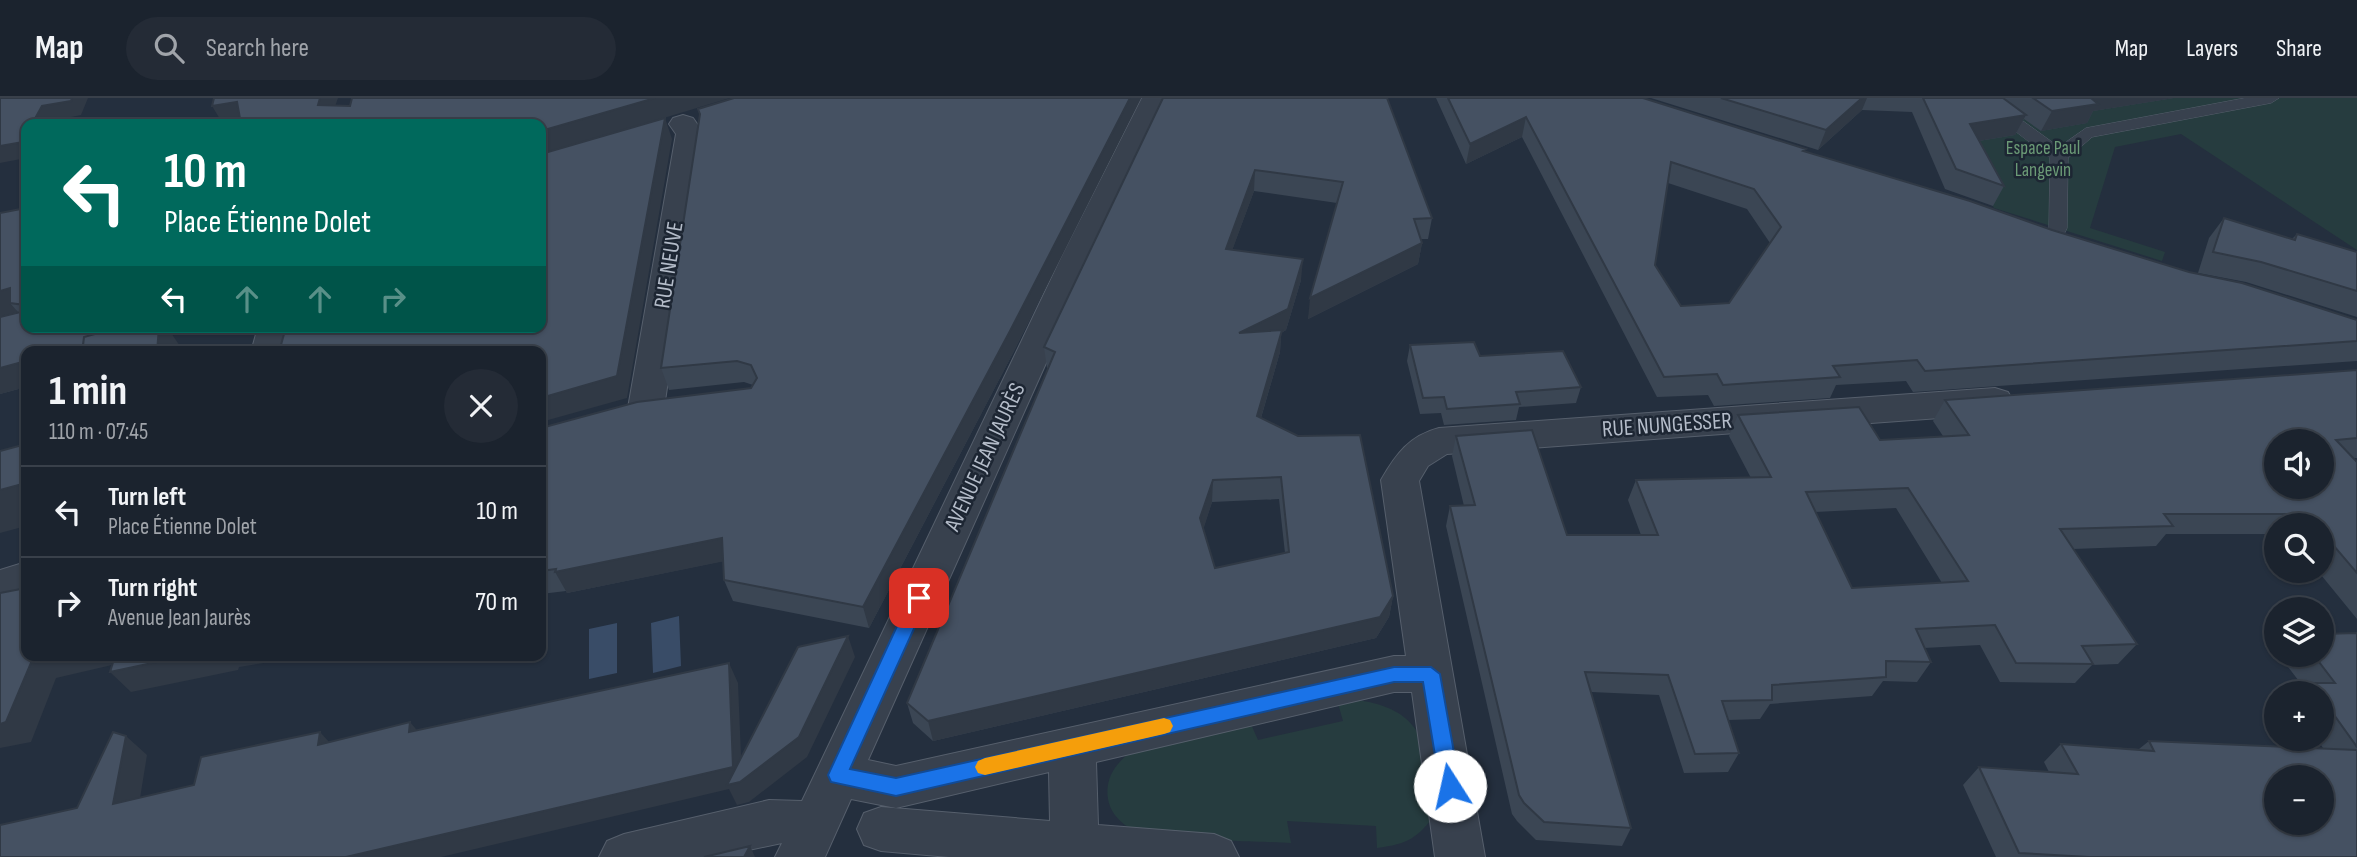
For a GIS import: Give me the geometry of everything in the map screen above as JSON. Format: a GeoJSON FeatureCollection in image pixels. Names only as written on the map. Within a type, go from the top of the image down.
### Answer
{"type":"FeatureCollection","features":[{"type":"Feature","properties":{"kind":"street","name":"AVENUE JEAN JAURÈS"},"geometry":{"type":"LineString","coordinates":[[808,841],[1079,254],[1156,98]]}},
{"type":"Feature","properties":{"kind":"street","name":"RUE NEUVE"},"geometry":{"type":"LineString","coordinates":[[683,123],[690,134],[633,412],[683,405]]}},
{"type":"Feature","properties":{"kind":"street","name":"RUE NUNGESSER"},"geometry":{"type":"LineString","coordinates":[[1460,857],[1400,480],[1415,456],[1439,441],[2023,399]]}},
{"type":"Feature","properties":{"kind":"street"},"geometry":{"type":"LineString","coordinates":[[0,586],[21,580]]}},
{"type":"Feature","properties":{"kind":"street"},"geometry":{"type":"LineString","coordinates":[[837,775],[896,787],[1394,674],[1431,674]]}},
{"type":"Feature","properties":{"kind":"street"},"geometry":{"type":"LineString","coordinates":[[1072,747],[1075,845]]}},
{"type":"Feature","properties":{"kind":"street"},"geometry":{"type":"LineString","coordinates":[[624,857],[769,822],[792,821],[808,841]]}},
{"type":"Feature","properties":{"kind":"street"},"geometry":{"type":"LineString","coordinates":[[881,829],[1214,857]]}},
{"type":"Feature","properties":{"kind":"lane"},"geometry":{"type":"LineString","coordinates":[[1980,98],[2059,156]]}},
{"type":"Feature","properties":{"kind":"lane"},"geometry":{"type":"LineString","coordinates":[[2052,241],[2058,228],[2059,156],[2086,133],[2271,98]]}},
{"type":"Feature","properties":{"kind":"green space","name":"Espace Paul Langevin"},"geometry":{"type":"Polygon","coordinates":[[[1929,98],[2357,98],[2357,250],[2181,134],[2115,147],[2090,228],[2165,252],[2162,261],[1994,208],[1929,98]]]}},
{"type":"Feature","properties":{"kind":"green space"},"geometry":{"type":"Polygon","coordinates":[[[1344,698],[1392,709],[1407,719],[1424,747],[1436,813],[1418,834],[1405,842],[1377,848],[1376,826],[1287,821],[1291,843],[1179,837],[1137,830],[1125,825],[1112,810],[1107,792],[1109,779],[1129,753],[1250,722],[1258,740],[1343,721],[1337,700],[1344,698]]]}},
{"type":"Feature","properties":{"kind":"water"},"geometry":{"type":"Polygon","coordinates":[[[679,616],[681,666],[653,673],[651,623],[679,616]]]}},
{"type":"Feature","properties":{"kind":"water"},"geometry":{"type":"Polygon","coordinates":[[[617,623],[617,673],[589,679],[589,629],[617,623]]]}},
{"type":"Feature","properties":{"kind":"building"},"geometry":{"type":"Polygon","coordinates":[[[0,98],[72,98],[71,101],[42,106],[35,119],[21,119],[21,142],[0,146],[0,98]]]}},
{"type":"Feature","properties":{"kind":"building"},"geometry":{"type":"Polygon","coordinates":[[[214,98],[320,98],[318,105],[350,106],[352,98],[655,98],[546,130],[546,119],[240,119],[237,102],[212,106],[214,98]]]}},
{"type":"Feature","properties":{"kind":"building"},"geometry":{"type":"Polygon","coordinates":[[[734,98],[1130,98],[863,607],[724,580],[722,538],[555,572],[556,569],[546,570],[546,427],[637,402],[751,388],[757,378],[751,365],[737,361],[661,368],[700,114],[698,109],[734,98]]]}},
{"type":"Feature","properties":{"kind":"building"},"geometry":{"type":"Polygon","coordinates":[[[1163,98],[1387,98],[1432,218],[1414,219],[1422,243],[1310,298],[1343,182],[1255,170],[1226,249],[1303,259],[1288,309],[1239,333],[1282,330],[1257,416],[1298,436],[1360,435],[1393,596],[1380,617],[928,721],[907,703],[1055,352],[1044,347],[1163,98]],[[1281,477],[1213,480],[1200,518],[1215,568],[1289,552],[1281,477]]]}},
{"type":"Feature","properties":{"kind":"building"},"geometry":{"type":"Polygon","coordinates":[[[1448,98],[1643,98],[1806,149],[1803,151],[1970,201],[2052,230],[2189,272],[2242,283],[2357,320],[2357,341],[1925,371],[1917,360],[1833,366],[1840,377],[1723,385],[1717,374],[1664,377],[1526,117],[1470,144],[1448,98]],[[1671,162],[1655,265],[1681,306],[1729,303],[1781,227],[1754,189],[1671,162]]]}},
{"type":"Feature","properties":{"kind":"building"},"geometry":{"type":"Polygon","coordinates":[[[1721,98],[1862,98],[1826,130],[1721,98]]]}},
{"type":"Feature","properties":{"kind":"building"},"geometry":{"type":"Polygon","coordinates":[[[1923,98],[2003,98],[2026,115],[1970,124],[2004,186],[1956,169],[1923,98]]]}},
{"type":"Feature","properties":{"kind":"building"},"geometry":{"type":"Polygon","coordinates":[[[2033,98],[2091,98],[2098,104],[2052,111],[2033,98]]]}},
{"type":"Feature","properties":{"kind":"building"},"geometry":{"type":"Polygon","coordinates":[[[665,118],[617,376],[546,397],[546,346],[281,346],[284,333],[546,333],[546,153],[665,118]]]}},
{"type":"Feature","properties":{"kind":"building"},"geometry":{"type":"Polygon","coordinates":[[[21,209],[21,304],[10,303],[10,288],[0,291],[0,213],[21,209]]]}},
{"type":"Feature","properties":{"kind":"building"},"geometry":{"type":"Polygon","coordinates":[[[2224,218],[2295,240],[2297,234],[2357,252],[2357,291],[2261,262],[2213,252],[2224,218]]]}},
{"type":"Feature","properties":{"kind":"building"},"geometry":{"type":"Polygon","coordinates":[[[21,312],[21,333],[98,333],[84,337],[83,346],[21,346],[21,362],[0,368],[0,317],[21,312]]]}},
{"type":"Feature","properties":{"kind":"building"},"geometry":{"type":"Polygon","coordinates":[[[98,333],[159,333],[157,346],[83,346],[84,337],[98,333]]]}},
{"type":"Feature","properties":{"kind":"building"},"geometry":{"type":"Polygon","coordinates":[[[1474,342],[1480,356],[1563,351],[1581,387],[1516,392],[1520,404],[1447,409],[1444,397],[1423,398],[1410,345],[1474,342]]]}},
{"type":"Feature","properties":{"kind":"building"},"geometry":{"type":"Polygon","coordinates":[[[2357,370],[2357,438],[2336,440],[2357,462],[2357,573],[2334,546],[2334,513],[2164,514],[2173,526],[2060,529],[2137,644],[2082,646],[2093,664],[2016,663],[1995,625],[1916,629],[1931,662],[1886,661],[1886,677],[1772,685],[1772,700],[1722,701],[1739,753],[1695,754],[1668,675],[1585,672],[1631,828],[1544,822],[1524,803],[1519,795],[1450,506],[1475,505],[1456,436],[1532,430],[1567,535],[1658,535],[1636,480],[1771,477],[1738,415],[1859,407],[1880,440],[1969,435],[1945,400],[2357,370]],[[1908,488],[1806,492],[1852,588],[1968,581],[1908,488]]]}},
{"type":"Feature","properties":{"kind":"building"},"geometry":{"type":"Polygon","coordinates":[[[21,445],[21,484],[0,490],[0,451],[21,445]]]}},
{"type":"Feature","properties":{"kind":"building"},"geometry":{"type":"Polygon","coordinates":[[[21,589],[21,661],[32,661],[6,722],[0,724],[0,593],[21,589]]]}},
{"type":"Feature","properties":{"kind":"building"},"geometry":{"type":"Polygon","coordinates":[[[2357,633],[2357,747],[2334,715],[2335,683],[2323,667],[2334,667],[2334,634],[2357,633]]]}},
{"type":"Feature","properties":{"kind":"building"},"geometry":{"type":"Polygon","coordinates":[[[848,636],[799,737],[740,782],[727,785],[798,647],[848,636]]]}},
{"type":"Feature","properties":{"kind":"building"},"geometry":{"type":"Polygon","coordinates":[[[113,661],[162,661],[110,672],[113,661]]]}},
{"type":"Feature","properties":{"kind":"building"},"geometry":{"type":"Polygon","coordinates":[[[729,663],[733,767],[346,857],[0,857],[0,825],[77,808],[113,732],[126,736],[113,804],[194,785],[201,757],[320,732],[318,745],[410,722],[409,732],[729,663]]]}},
{"type":"Feature","properties":{"kind":"building"},"geometry":{"type":"Polygon","coordinates":[[[2149,741],[2264,746],[2264,751],[2357,750],[2357,857],[2089,857],[2019,853],[1979,767],[2078,774],[2061,744],[2154,751],[2149,741]]]}},
{"type":"Feature","properties":{"kind":"building"},"geometry":{"type":"Polygon","coordinates":[[[750,846],[744,857],[704,857],[750,846]]]}},
{"type":"Feature","properties":{"kind":"slow traffic"},"geometry":{"type":"LineString","coordinates":[[985,767],[1164,726]]}},
{"type":"Feature","properties":{"kind":"route"},"geometry":{"type":"LineString","coordinates":[[919,598],[837,775],[896,787],[1394,674],[1431,674],[1450,786]]}}]}
